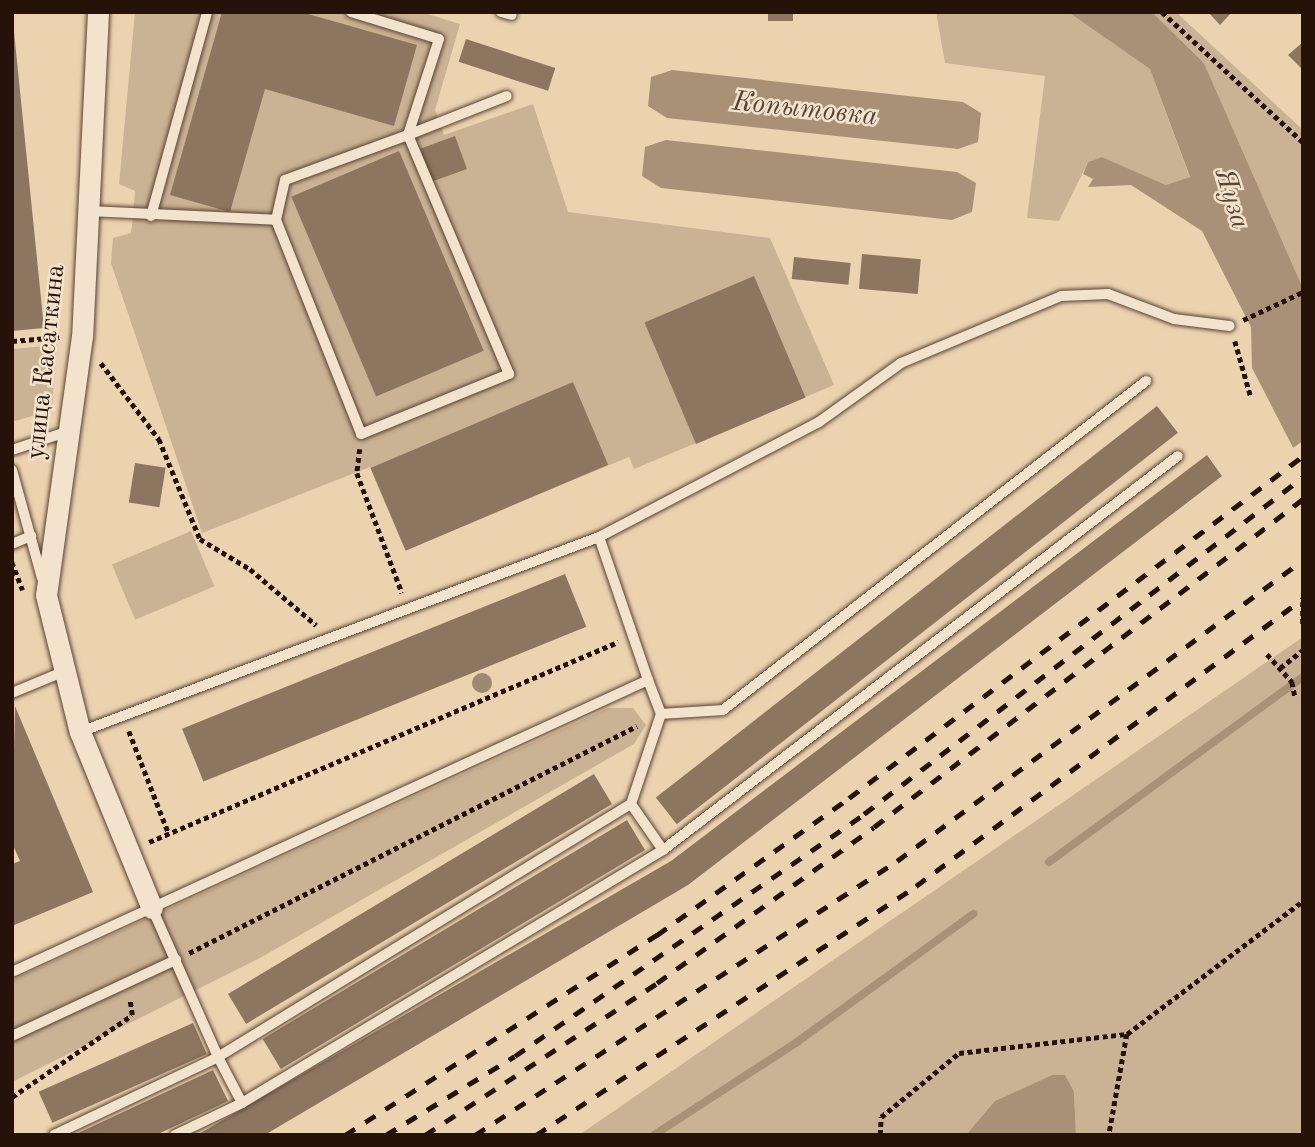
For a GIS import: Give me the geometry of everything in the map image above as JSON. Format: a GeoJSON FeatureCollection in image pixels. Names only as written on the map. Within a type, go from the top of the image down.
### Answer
{"type":"FeatureCollection","features":[{"type":"Feature","properties":{"kind":"street","name":"улица Касаткина"},"geometry":{"type":"LineString","coordinates":[[98,12],[82,337],[47,595],[80,732],[152,908]]}},
{"type":"Feature","properties":{"kind":"lane"},"geometry":{"type":"LineString","coordinates":[[151,216],[207,12]]}},
{"type":"Feature","properties":{"kind":"lane"},"geometry":{"type":"LineString","coordinates":[[351,12],[439,39],[408,135],[509,374],[361,434],[276,220],[285,180],[408,135],[507,96]]}},
{"type":"Feature","properties":{"kind":"lane"},"geometry":{"type":"LineString","coordinates":[[88,211],[276,220]]}},
{"type":"Feature","properties":{"kind":"lane"},"geometry":{"type":"LineString","coordinates":[[80,732],[599,537],[819,422],[901,363],[1061,296],[1108,294],[1174,319],[1235,323]]}},
{"type":"Feature","properties":{"kind":"lane"},"geometry":{"type":"LineString","coordinates":[[661,714],[723,710],[1146,381]]}},
{"type":"Feature","properties":{"kind":"lane"},"geometry":{"type":"LineString","coordinates":[[12,450],[71,431]]}},
{"type":"Feature","properties":{"kind":"lane"},"geometry":{"type":"LineString","coordinates":[[176,1135],[242,1103],[663,850],[1178,456]]}},
{"type":"Feature","properties":{"kind":"lane"},"geometry":{"type":"LineString","coordinates":[[12,470],[47,595]]}},
{"type":"Feature","properties":{"kind":"lane"},"geometry":{"type":"LineString","coordinates":[[12,544],[31,536]]}},
{"type":"Feature","properties":{"kind":"lane"},"geometry":{"type":"LineString","coordinates":[[54,1135],[218,1058],[631,804],[661,714],[599,537]]}},
{"type":"Feature","properties":{"kind":"lane"},"geometry":{"type":"LineString","coordinates":[[12,693],[65,671]]}},
{"type":"Feature","properties":{"kind":"lane"},"geometry":{"type":"LineString","coordinates":[[12,972],[648,680]]}},
{"type":"Feature","properties":{"kind":"lane"},"geometry":{"type":"LineString","coordinates":[[631,804],[663,850]]}},
{"type":"Feature","properties":{"kind":"lane"},"geometry":{"type":"LineString","coordinates":[[152,908],[218,1058],[242,1103]]}},
{"type":"Feature","properties":{"kind":"lane"},"geometry":{"type":"LineString","coordinates":[[12,1036],[176,960]]}},
{"type":"Feature","properties":{"kind":"path"},"geometry":{"type":"LineString","coordinates":[[1162,12],[1303,142]]}},
{"type":"Feature","properties":{"kind":"path"},"geometry":{"type":"LineString","coordinates":[[1251,397],[1235,323],[1303,292]]}},
{"type":"Feature","properties":{"kind":"path"},"geometry":{"type":"LineString","coordinates":[[82,337],[159,439],[200,539],[250,569],[330,637]]}},
{"type":"Feature","properties":{"kind":"path"},"geometry":{"type":"LineString","coordinates":[[357,473],[408,608]]}},
{"type":"Feature","properties":{"kind":"path"},"geometry":{"type":"LineString","coordinates":[[1303,601],[1303,624]]}},
{"type":"Feature","properties":{"kind":"path"},"geometry":{"type":"LineString","coordinates":[[129,851],[633,636]]}},
{"type":"Feature","properties":{"kind":"path"},"geometry":{"type":"LineString","coordinates":[[1280,668],[1303,650]]}},
{"type":"Feature","properties":{"kind":"path"},"geometry":{"type":"LineString","coordinates":[[1267,654],[1280,668],[1295,696]]}},
{"type":"Feature","properties":{"kind":"path"},"geometry":{"type":"LineString","coordinates":[[176,960],[661,714]]}},
{"type":"Feature","properties":{"kind":"path"},"geometry":{"type":"LineString","coordinates":[[123,716],[169,834]]}},
{"type":"Feature","properties":{"kind":"path"},"geometry":{"type":"LineString","coordinates":[[880,1135],[881,1117],[959,1053],[1127,1034],[1303,901]]}},
{"type":"Feature","properties":{"kind":"path"},"geometry":{"type":"LineString","coordinates":[[12,1097],[132,1015],[129,982]]}},
{"type":"Feature","properties":{"kind":"path"},"geometry":{"type":"LineString","coordinates":[[1109,1135],[1127,1034]]}},
{"type":"Feature","properties":{"kind":"shaded area"},"geometry":{"type":"Polygon","coordinates":[[[135,12],[421,12],[460,24],[435,110],[444,135],[533,104],[568,212],[770,238],[834,385],[634,469],[629,457],[405,549],[370,467],[202,533],[111,263],[113,238],[131,233],[133,215],[135,191],[119,184],[135,12]]]}},
{"type":"Feature","properties":{"kind":"shaded area"},"geometry":{"type":"Polygon","coordinates":[[[936,12],[1068,12],[1150,69],[1190,178],[1166,185],[1102,157],[1088,162],[1059,221],[1027,218],[1045,76],[945,63],[936,12]]]}},
{"type":"Feature","properties":{"kind":"shaded area"},"geometry":{"type":"Polygon","coordinates":[[[1152,12],[1176,12],[1303,130],[1301,284],[1204,63],[1152,12]]]}},
{"type":"Feature","properties":{"kind":"shaded area"},"geometry":{"type":"Polygon","coordinates":[[[56,345],[52,410],[12,422],[12,349],[56,345]]]}},
{"type":"Feature","properties":{"kind":"shaded area"},"geometry":{"type":"Polygon","coordinates":[[[191,531],[214,586],[135,620],[112,565],[191,531]]]}},
{"type":"Feature","properties":{"kind":"shaded area"},"geometry":{"type":"Polygon","coordinates":[[[1303,637],[1303,1135],[1076,1135],[1074,1092],[1052,1075],[995,1101],[966,1135],[579,1135],[1303,637]]]}},
{"type":"Feature","properties":{"kind":"shaded area"},"geometry":{"type":"Polygon","coordinates":[[[608,708],[633,708],[646,725],[634,744],[260,958],[12,1082],[12,980],[608,708]]]}},
{"type":"Feature","properties":{"kind":"water","name":"Яуза"},"geometry":{"type":"Polygon","coordinates":[[[1068,12],[1152,12],[1204,63],[1301,284],[1303,467],[1252,368],[1251,327],[1202,231],[1131,185],[1088,187],[1093,179],[1083,174],[1088,162],[1102,157],[1166,185],[1190,177],[1150,69],[1068,12]]]}},
{"type":"Feature","properties":{"kind":"water","name":"Копытовка"},"geometry":{"type":"Polygon","coordinates":[[[672,70],[963,102],[981,113],[978,142],[958,149],[667,118],[648,106],[651,77],[672,70]]]}},
{"type":"Feature","properties":{"kind":"water"},"geometry":{"type":"Polygon","coordinates":[[[666,140],[957,172],[976,183],[972,212],[952,220],[661,188],[642,176],[645,147],[666,140]]]}},
{"type":"Feature","properties":{"kind":"water"},"geometry":{"type":"Polygon","coordinates":[[[1052,1075],[1065,1075],[1074,1092],[1076,1135],[966,1135],[995,1101],[1052,1075]]]}},
{"type":"Feature","properties":{"kind":"pier"},"geometry":{"type":"Polygon","coordinates":[[[1303,441],[1303,471],[1287,452],[1303,441]]]}},
{"type":"Feature","properties":{"kind":"building"},"geometry":{"type":"Polygon","coordinates":[[[12,12],[44,328],[12,331],[12,12]]]}},
{"type":"Feature","properties":{"kind":"building"},"geometry":{"type":"Polygon","coordinates":[[[222,12],[301,12],[417,45],[394,126],[265,89],[230,212],[170,195],[222,12]]]}},
{"type":"Feature","properties":{"kind":"building"},"geometry":{"type":"Polygon","coordinates":[[[768,12],[793,12],[793,21],[768,21],[768,12]]]}},
{"type":"Feature","properties":{"kind":"building"},"geometry":{"type":"Polygon","coordinates":[[[1208,12],[1232,12],[1220,25],[1208,12]]]}},
{"type":"Feature","properties":{"kind":"building"},"geometry":{"type":"Polygon","coordinates":[[[466,39],[555,68],[548,91],[459,62],[466,39]]]}},
{"type":"Feature","properties":{"kind":"building"},"geometry":{"type":"Polygon","coordinates":[[[1303,42],[1303,70],[1288,55],[1303,42]]]}},
{"type":"Feature","properties":{"kind":"building"},"geometry":{"type":"Polygon","coordinates":[[[455,136],[467,169],[432,182],[420,149],[455,136]]]}},
{"type":"Feature","properties":{"kind":"building"},"geometry":{"type":"Polygon","coordinates":[[[399,151],[484,351],[376,396],[291,197],[399,151]]]}},
{"type":"Feature","properties":{"kind":"building"},"geometry":{"type":"Polygon","coordinates":[[[862,254],[921,259],[918,294],[859,289],[862,254]]]}},
{"type":"Feature","properties":{"kind":"building"},"geometry":{"type":"Polygon","coordinates":[[[794,257],[851,263],[848,285],[792,279],[794,257]]]}},
{"type":"Feature","properties":{"kind":"building"},"geometry":{"type":"Polygon","coordinates":[[[754,276],[806,398],[696,444],[644,322],[754,276]]]}},
{"type":"Feature","properties":{"kind":"building"},"geometry":{"type":"Polygon","coordinates":[[[573,382],[608,465],[406,551],[370,468],[573,382]]]}},
{"type":"Feature","properties":{"kind":"building"},"geometry":{"type":"Polygon","coordinates":[[[1157,406],[1178,433],[677,824],[656,798],[1157,406]]]}},
{"type":"Feature","properties":{"kind":"building"},"geometry":{"type":"Polygon","coordinates":[[[1207,455],[1222,476],[688,885],[268,1133],[197,1135],[671,861],[1207,455]]]}},
{"type":"Feature","properties":{"kind":"building"},"geometry":{"type":"Polygon","coordinates":[[[135,463],[166,468],[159,507],[129,503],[135,463]]]}},
{"type":"Feature","properties":{"kind":"building"},"geometry":{"type":"Polygon","coordinates":[[[565,574],[586,627],[203,782],[182,729],[565,574]]]}},
{"type":"Feature","properties":{"kind":"building"},"geometry":{"type":"Polygon","coordinates":[[[15,706],[93,892],[12,926],[12,864],[20,861],[12,843],[15,706]]]}},
{"type":"Feature","properties":{"kind":"building"},"geometry":{"type":"Polygon","coordinates":[[[594,774],[612,804],[246,1024],[228,994],[594,774]]]}},
{"type":"Feature","properties":{"kind":"building"},"geometry":{"type":"Polygon","coordinates":[[[627,820],[645,850],[281,1069],[263,1039],[627,820]]]}},
{"type":"Feature","properties":{"kind":"building"},"geometry":{"type":"Polygon","coordinates":[[[193,1023],[207,1054],[52,1123],[39,1092],[193,1023]]]}},
{"type":"Feature","properties":{"kind":"building"},"geometry":{"type":"Polygon","coordinates":[[[213,1070],[228,1101],[156,1135],[74,1135],[213,1070]]]}},
{"type":"Feature","properties":{"kind":"waterway"},"geometry":{"type":"LineString","coordinates":[[1049,862],[1303,677]]}},
{"type":"Feature","properties":{"kind":"waterway"},"geometry":{"type":"LineString","coordinates":[[654,1135],[797,1042],[973,914]]}},
{"type":"Feature","properties":{"kind":"railway"},"geometry":{"type":"LineString","coordinates":[[345,1135],[657,935],[849,798],[1303,456]]}},
{"type":"Feature","properties":{"kind":"railway"},"geometry":{"type":"LineString","coordinates":[[386,1135],[515,1056],[864,814],[1303,477]]}},
{"type":"Feature","properties":{"kind":"railway"},"geometry":{"type":"LineString","coordinates":[[425,1135],[657,983],[874,827],[1303,499]]}},
{"type":"Feature","properties":{"kind":"railway"},"geometry":{"type":"LineString","coordinates":[[475,1135],[897,861],[1303,560]]}},
{"type":"Feature","properties":{"kind":"railway"},"geometry":{"type":"LineString","coordinates":[[536,1135],[916,886],[1303,599]]}}]}
